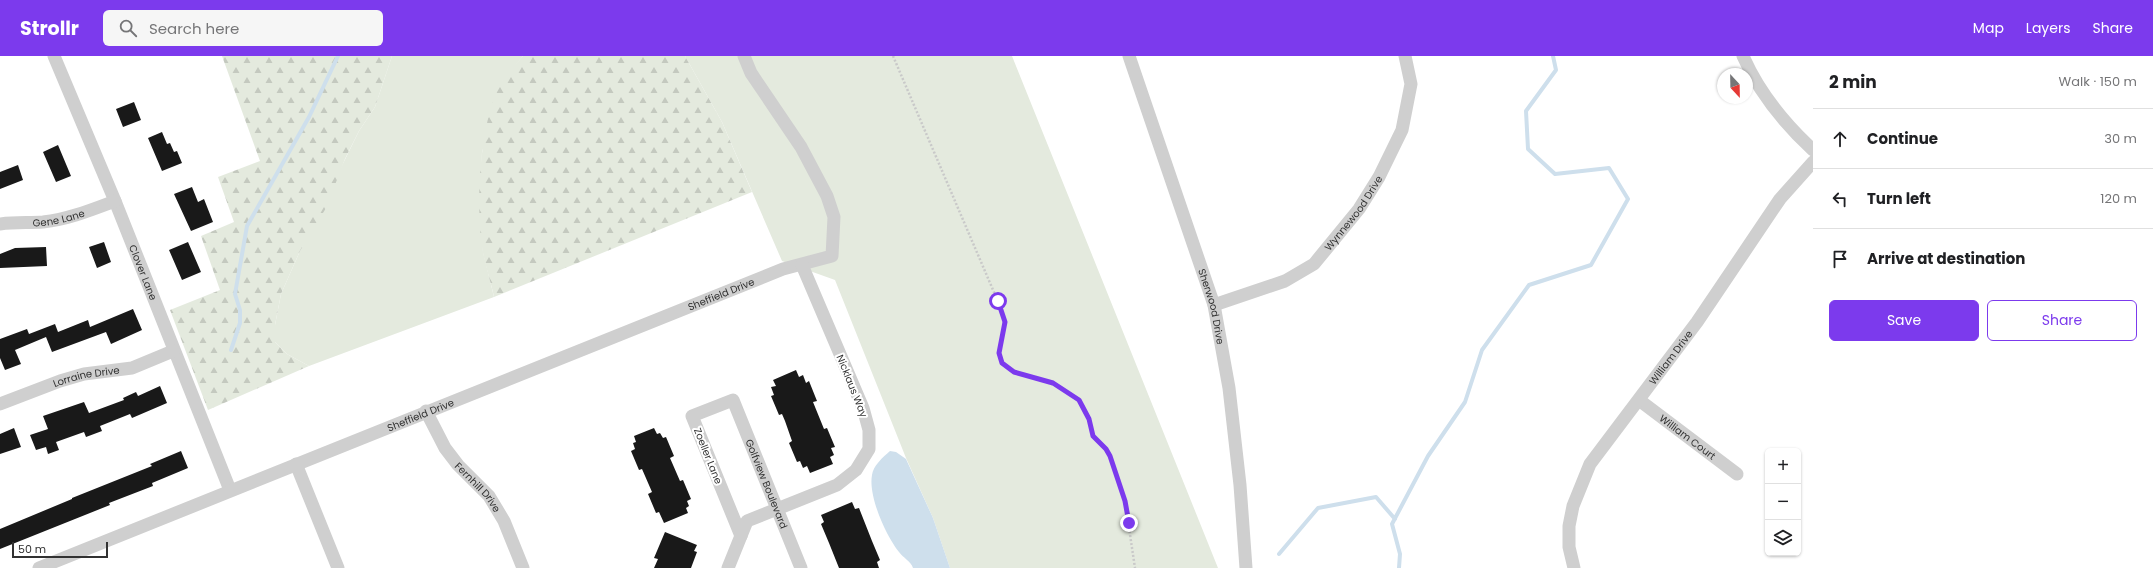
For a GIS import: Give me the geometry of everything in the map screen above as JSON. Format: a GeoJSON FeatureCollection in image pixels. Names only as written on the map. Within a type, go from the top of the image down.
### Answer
{"type":"FeatureCollection","features":[{"type":"Feature","properties":{"kind":"street","name":"Clover Lane"},"geometry":{"type":"LineString","coordinates":[[54,56],[115,201],[230,490]]}},
{"type":"Feature","properties":{"kind":"street","name":"Sheffield Drive"},"geometry":{"type":"LineString","coordinates":[[39,568],[426,411],[783,269],[832,256],[835,230],[831,207],[812,166],[751,73],[744,56]]}},
{"type":"Feature","properties":{"kind":"street","name":"Sherwood Drive"},"geometry":{"type":"LineString","coordinates":[[1129,56],[1214,305],[1229,388],[1246,568]]}},
{"type":"Feature","properties":{"kind":"street","name":"Wynnewood Drive"},"geometry":{"type":"LineString","coordinates":[[1214,305],[1285,280],[1314,264],[1359,209],[1379,177],[1402,130],[1411,84],[1405,56]]}},
{"type":"Feature","properties":{"kind":"street"},"geometry":{"type":"LineString","coordinates":[[1743,56],[1768,101],[1788,127],[1813,150]]}},
{"type":"Feature","properties":{"kind":"street","name":"William Drive"},"geometry":{"type":"LineString","coordinates":[[1574,568],[1569,547],[1569,526],[1580,484],[1590,464],[1639,400],[1722,285],[1780,199],[1813,162]]}},
{"type":"Feature","properties":{"kind":"street","name":"Gene Lane"},"geometry":{"type":"LineString","coordinates":[[0,224],[20,221],[42,222],[73,217],[115,201]]}},
{"type":"Feature","properties":{"kind":"street","name":"Nicklaus Way"},"geometry":{"type":"LineString","coordinates":[[777,508],[837,485],[856,470],[869,449],[869,430],[863,408],[802,265]]}},
{"type":"Feature","properties":{"kind":"street","name":"Lorraine Drive"},"geometry":{"type":"LineString","coordinates":[[0,404],[60,380],[84,374],[132,368],[174,352]]}},
{"type":"Feature","properties":{"kind":"street","name":"Golfview Boulevard"},"geometry":{"type":"LineString","coordinates":[[733,400],[801,568]]}},
{"type":"Feature","properties":{"kind":"street","name":"Zoeller Lane"},"geometry":{"type":"LineString","coordinates":[[733,400],[692,416],[741,536]]}},
{"type":"Feature","properties":{"kind":"street","name":"William Court"},"geometry":{"type":"LineString","coordinates":[[1639,400],[1737,474]]}},
{"type":"Feature","properties":{"kind":"street","name":"Fernhill Drive"},"geometry":{"type":"LineString","coordinates":[[426,411],[445,448],[458,465],[489,496],[504,521],[523,568]]}},
{"type":"Feature","properties":{"kind":"street"},"geometry":{"type":"LineString","coordinates":[[296,464],[338,568]]}},
{"type":"Feature","properties":{"kind":"street"},"geometry":{"type":"LineString","coordinates":[[728,568],[747,521],[777,508]]}},
{"type":"Feature","properties":{"kind":"path"},"geometry":{"type":"LineString","coordinates":[[893,56],[1002,311],[1005,328],[1000,349],[1000,360],[1014,372],[1061,387],[1075,397],[1082,405],[1089,419],[1091,433],[1108,452],[1122,490],[1135,568]]}},
{"type":"Feature","properties":{"kind":"green space"},"geometry":{"type":"Polygon","coordinates":[[[222,56],[392,56],[375,107],[359,131],[345,159],[326,208],[300,251],[281,294],[275,325],[275,342],[287,354],[309,366],[208,410],[170,310],[220,290],[201,236],[234,222],[218,177],[260,161],[222,56]]]}},
{"type":"Feature","properties":{"kind":"green space"},"geometry":{"type":"Polygon","coordinates":[[[392,56],[523,56],[503,80],[482,152],[480,209],[483,252],[494,297],[309,366],[287,354],[275,342],[275,325],[281,294],[300,251],[359,131],[375,107],[392,56]]]}},
{"type":"Feature","properties":{"kind":"green space"},"geometry":{"type":"Polygon","coordinates":[[[523,56],[685,56],[722,122],[752,192],[494,297],[483,253],[479,212],[479,188],[484,139],[495,96],[505,76],[523,56]]]}},
{"type":"Feature","properties":{"kind":"green space"},"geometry":{"type":"Polygon","coordinates":[[[685,56],[1012,56],[1218,568],[950,568],[933,518],[906,458],[835,280],[782,261],[722,122],[685,56]]]}},
{"type":"Feature","properties":{"kind":"water"},"geometry":{"type":"Polygon","coordinates":[[[890,451],[896,452],[906,459],[933,518],[950,568],[913,568],[911,563],[899,552],[889,536],[875,504],[871,484],[874,468],[890,451]]]}},
{"type":"Feature","properties":{"kind":"building"},"geometry":{"type":"Polygon","coordinates":[[[134,102],[141,120],[123,127],[116,109],[134,102]]]}},
{"type":"Feature","properties":{"kind":"building"},"geometry":{"type":"Polygon","coordinates":[[[162,132],[167,144],[170,143],[174,152],[177,151],[182,163],[162,171],[148,138],[162,132]]]}},
{"type":"Feature","properties":{"kind":"building"},"geometry":{"type":"Polygon","coordinates":[[[58,145],[71,176],[56,182],[43,152],[58,145]]]}},
{"type":"Feature","properties":{"kind":"building"},"geometry":{"type":"Polygon","coordinates":[[[18,165],[23,180],[0,189],[0,172],[18,165]]]}},
{"type":"Feature","properties":{"kind":"building"},"geometry":{"type":"Polygon","coordinates":[[[192,187],[198,202],[204,199],[213,222],[191,231],[174,194],[192,187]]]}},
{"type":"Feature","properties":{"kind":"building"},"geometry":{"type":"Polygon","coordinates":[[[104,242],[111,262],[97,268],[89,247],[104,242]]]}},
{"type":"Feature","properties":{"kind":"building"},"geometry":{"type":"Polygon","coordinates":[[[188,242],[201,272],[182,280],[169,250],[188,242]]]}},
{"type":"Feature","properties":{"kind":"building"},"geometry":{"type":"Polygon","coordinates":[[[46,247],[47,266],[0,268],[0,254],[15,248],[46,247]]]}},
{"type":"Feature","properties":{"kind":"building"},"geometry":{"type":"Polygon","coordinates":[[[133,309],[142,330],[111,344],[106,332],[52,352],[46,337],[15,350],[21,364],[5,370],[0,358],[0,339],[27,329],[29,334],[55,324],[58,332],[88,320],[90,327],[133,309]]]}},
{"type":"Feature","properties":{"kind":"building"},"geometry":{"type":"Polygon","coordinates":[[[796,370],[799,377],[803,375],[806,383],[809,381],[817,401],[813,402],[824,429],[827,428],[835,447],[831,448],[834,455],[830,457],[833,464],[810,473],[807,466],[803,468],[800,461],[797,462],[789,443],[792,441],[785,421],[782,414],[779,415],[771,396],[774,395],[771,387],[776,386],[773,380],[796,370]]]}},
{"type":"Feature","properties":{"kind":"building"},"geometry":{"type":"Polygon","coordinates":[[[160,386],[167,403],[132,418],[130,414],[100,426],[102,431],[86,437],[84,432],[56,442],[59,450],[48,454],[46,447],[36,450],[30,435],[48,429],[43,416],[84,402],[89,413],[124,400],[123,398],[136,392],[138,396],[160,386]]]}},
{"type":"Feature","properties":{"kind":"building"},"geometry":{"type":"Polygon","coordinates":[[[14,428],[21,447],[0,454],[0,434],[14,428]]]}},
{"type":"Feature","properties":{"kind":"building"},"geometry":{"type":"Polygon","coordinates":[[[654,428],[657,434],[660,433],[663,438],[666,437],[674,456],[670,458],[680,481],[683,480],[691,499],[687,501],[689,506],[686,508],[688,513],[664,523],[659,512],[656,513],[648,494],[652,492],[642,469],[639,470],[631,451],[635,449],[633,443],[636,442],[634,436],[654,428]]]}},
{"type":"Feature","properties":{"kind":"building"},"geometry":{"type":"Polygon","coordinates":[[[181,451],[188,468],[152,483],[153,486],[109,503],[110,505],[0,549],[0,529],[152,466],[150,464],[181,451]]]}},
{"type":"Feature","properties":{"kind":"building"},"geometry":{"type":"Polygon","coordinates":[[[852,502],[855,509],[859,508],[880,560],[877,562],[879,568],[839,568],[821,524],[824,522],[821,515],[852,502]]]}},
{"type":"Feature","properties":{"kind":"building"},"geometry":{"type":"Polygon","coordinates":[[[665,532],[697,545],[694,551],[697,552],[691,568],[654,568],[658,559],[654,558],[665,532]]]}},
{"type":"Feature","properties":{"kind":"waterway"},"geometry":{"type":"LineString","coordinates":[[231,350],[240,323],[240,310],[235,294],[247,226],[309,117],[338,56]]}},
{"type":"Feature","properties":{"kind":"waterway"},"geometry":{"type":"LineString","coordinates":[[1399,568],[1400,554],[1392,524],[1428,456],[1465,402],[1482,350],[1529,285],[1591,265],[1628,199],[1609,168],[1555,174],[1528,149],[1526,111],[1556,70],[1553,56]]}},
{"type":"Feature","properties":{"kind":"waterway"},"geometry":{"type":"LineString","coordinates":[[1279,554],[1318,508],[1376,497],[1395,519]]}},
{"type":"Feature","properties":{"kind":"route"},"geometry":{"type":"LineString","coordinates":[[998,301],[1005,322],[1003,340],[999,353],[1000,360],[1014,372],[1053,383],[1068,391],[1079,400],[1089,419],[1091,433],[1106,449],[1110,456],[1122,490],[1129,523]]}}]}
